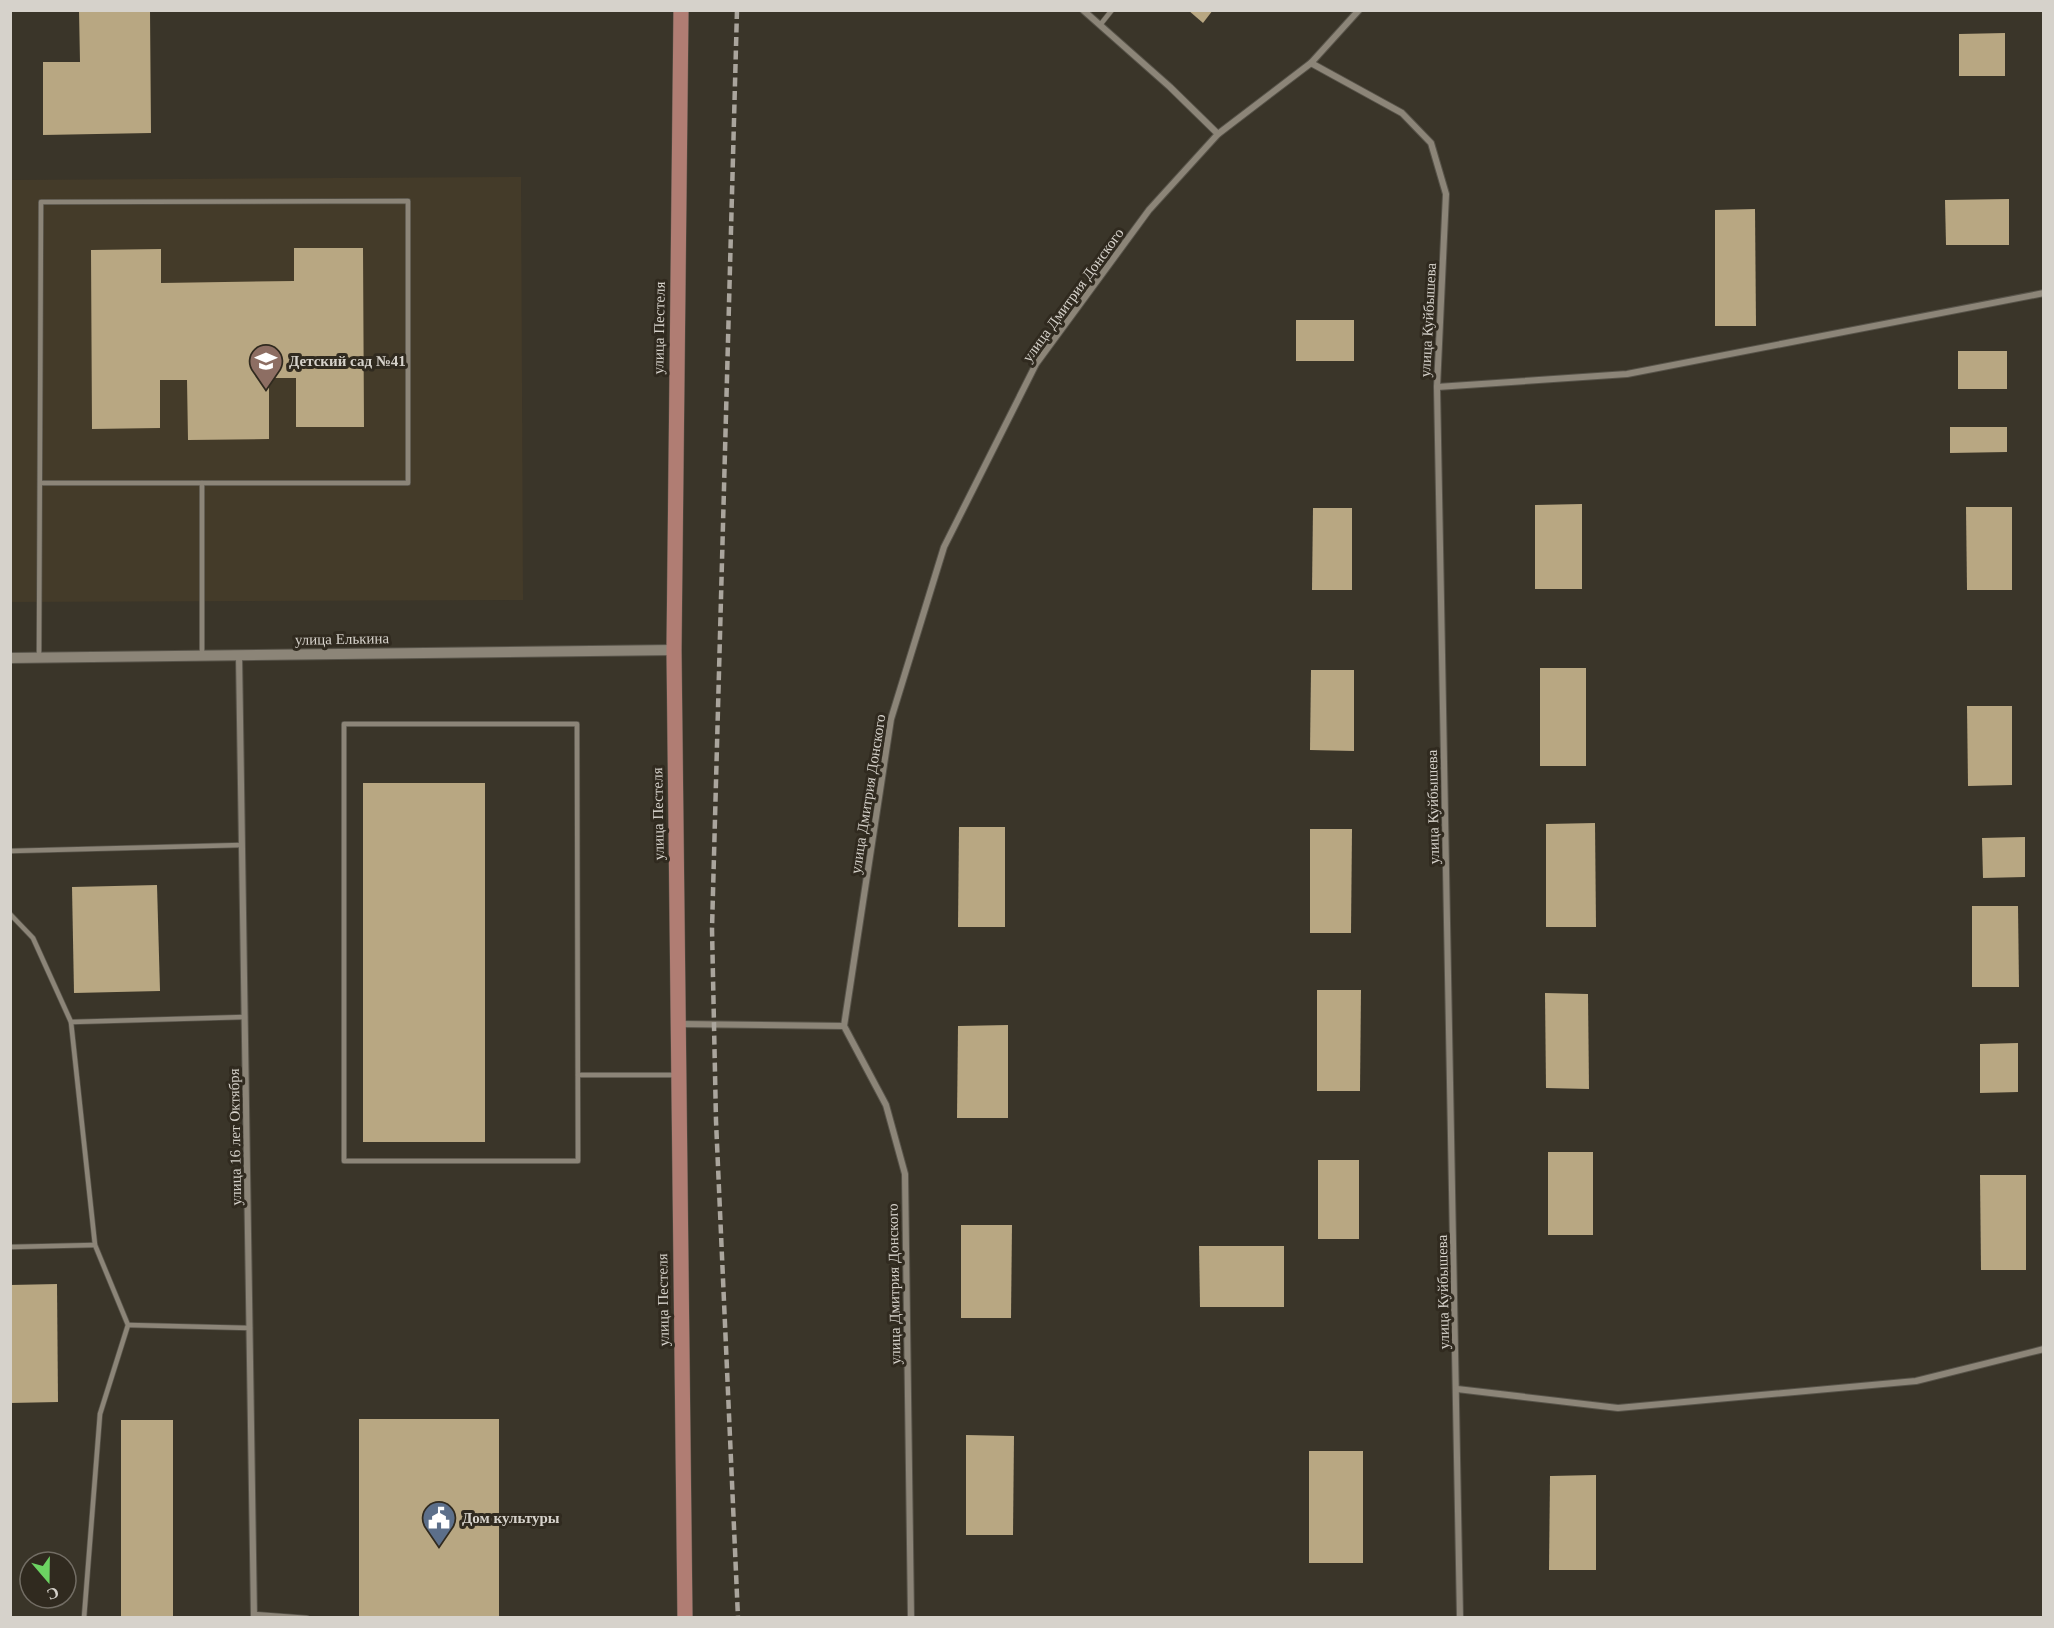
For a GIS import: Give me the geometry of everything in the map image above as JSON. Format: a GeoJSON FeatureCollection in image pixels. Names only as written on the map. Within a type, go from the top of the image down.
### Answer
{"type":"FeatureCollection","features":[{"type":"Feature","properties":{"kind":"main road","name":"улица Пестеля"},"geometry":{"type":"LineString","coordinates":[[681,10],[674,650],[685,1617]]}},
{"type":"Feature","properties":{"kind":"street"},"geometry":{"type":"LineString","coordinates":[[1083,10],[1170,87],[1218,134]]}},
{"type":"Feature","properties":{"kind":"street","name":"улица Дмитрия Донского"},"geometry":{"type":"LineString","coordinates":[[911,1617],[905,1174],[886,1105],[844,1026],[891,719],[944,547],[1036,364],[1149,210],[1218,134],[1311,63],[1359,10]]}},
{"type":"Feature","properties":{"kind":"street","name":"улица Куйбышева"},"geometry":{"type":"LineString","coordinates":[[1311,63],[1402,113],[1431,143],[1446,194],[1437,387],[1460,1617]]}},
{"type":"Feature","properties":{"kind":"street"},"geometry":{"type":"LineString","coordinates":[[1437,387],[1627,374],[2043,293]]}},
{"type":"Feature","properties":{"kind":"street","name":"улица Елькина"},"geometry":{"type":"LineString","coordinates":[[10,658],[674,650]]}},
{"type":"Feature","properties":{"kind":"street","name":"улица 16 лет Октября"},"geometry":{"type":"LineString","coordinates":[[239,656],[254,1616]]}},
{"type":"Feature","properties":{"kind":"street"},"geometry":{"type":"LineString","coordinates":[[679,1024],[844,1026]]}},
{"type":"Feature","properties":{"kind":"street"},"geometry":{"type":"LineString","coordinates":[[1456,1389],[1618,1408],[1916,1381],[2043,1349]]}},
{"type":"Feature","properties":{"kind":"lane"},"geometry":{"type":"LineString","coordinates":[[1100,26],[1112,10]]}},
{"type":"Feature","properties":{"kind":"lane"},"geometry":{"type":"LineString","coordinates":[[39,657],[41,201],[408,201],[408,483],[41,483]]}},
{"type":"Feature","properties":{"kind":"lane"},"geometry":{"type":"LineString","coordinates":[[202,483],[202,655]]}},
{"type":"Feature","properties":{"kind":"lane"},"geometry":{"type":"LineString","coordinates":[[344,724],[578,724],[578,1075],[578,1161],[344,1161],[344,724]]}},
{"type":"Feature","properties":{"kind":"lane"},"geometry":{"type":"LineString","coordinates":[[10,851],[242,845]]}},
{"type":"Feature","properties":{"kind":"lane"},"geometry":{"type":"LineString","coordinates":[[10,914],[33,938],[71,1022],[95,1245],[128,1325],[100,1414],[84,1617]]}},
{"type":"Feature","properties":{"kind":"lane"},"geometry":{"type":"LineString","coordinates":[[71,1022],[245,1017]]}},
{"type":"Feature","properties":{"kind":"lane"},"geometry":{"type":"LineString","coordinates":[[578,1075],[679,1075]]}},
{"type":"Feature","properties":{"kind":"lane"},"geometry":{"type":"LineString","coordinates":[[10,1247],[95,1245]]}},
{"type":"Feature","properties":{"kind":"lane"},"geometry":{"type":"LineString","coordinates":[[128,1325],[250,1328]]}},
{"type":"Feature","properties":{"kind":"lane"},"geometry":{"type":"LineString","coordinates":[[254,1616],[307,1617]]}},
{"type":"Feature","properties":{"kind":"shaded area","name":"Детский сад №41"},"geometry":{"type":"Polygon","coordinates":[[[521,177],[523,600],[11,602],[10,180],[521,177]]]}},
{"type":"Feature","properties":{"kind":"building"},"geometry":{"type":"Polygon","coordinates":[[[79,10],[150,10],[151,133],[43,135],[43,62],[80,62],[79,10]]]}},
{"type":"Feature","properties":{"kind":"building"},"geometry":{"type":"Polygon","coordinates":[[[1188,10],[1213,10],[1203,23],[1188,10]]]}},
{"type":"Feature","properties":{"kind":"building"},"geometry":{"type":"Polygon","coordinates":[[[2005,33],[2005,76],[1959,76],[1959,34],[2005,33]]]}},
{"type":"Feature","properties":{"kind":"building"},"geometry":{"type":"Polygon","coordinates":[[[2009,199],[2009,245],[1946,245],[1945,200],[2009,199]]]}},
{"type":"Feature","properties":{"kind":"building"},"geometry":{"type":"Polygon","coordinates":[[[1755,209],[1756,326],[1715,326],[1715,210],[1755,209]]]}},
{"type":"Feature","properties":{"kind":"building"},"geometry":{"type":"Polygon","coordinates":[[[294,248],[363,248],[364,427],[296,427],[296,378],[269,378],[269,439],[188,440],[187,380],[160,380],[160,428],[92,429],[91,250],[161,249],[161,283],[294,281],[294,248]]]}},
{"type":"Feature","properties":{"kind":"building"},"geometry":{"type":"Polygon","coordinates":[[[1296,320],[1354,320],[1354,361],[1296,361],[1296,320]]]}},
{"type":"Feature","properties":{"kind":"building"},"geometry":{"type":"Polygon","coordinates":[[[1958,351],[2007,351],[2007,389],[1958,389],[1958,351]]]}},
{"type":"Feature","properties":{"kind":"building"},"geometry":{"type":"Polygon","coordinates":[[[1950,427],[2007,427],[2007,452],[1950,453],[1950,427]]]}},
{"type":"Feature","properties":{"kind":"building"},"geometry":{"type":"Polygon","coordinates":[[[1582,504],[1582,589],[1535,589],[1535,505],[1582,504]]]}},
{"type":"Feature","properties":{"kind":"building"},"geometry":{"type":"Polygon","coordinates":[[[1966,507],[2012,507],[2012,590],[1967,590],[1966,507]]]}},
{"type":"Feature","properties":{"kind":"building"},"geometry":{"type":"Polygon","coordinates":[[[1313,508],[1352,508],[1352,590],[1312,590],[1313,508]]]}},
{"type":"Feature","properties":{"kind":"building"},"geometry":{"type":"Polygon","coordinates":[[[1540,668],[1586,668],[1586,766],[1540,766],[1540,668]]]}},
{"type":"Feature","properties":{"kind":"building"},"geometry":{"type":"Polygon","coordinates":[[[1311,670],[1354,670],[1354,751],[1310,750],[1311,670]]]}},
{"type":"Feature","properties":{"kind":"building"},"geometry":{"type":"Polygon","coordinates":[[[1967,706],[2012,706],[2012,785],[1968,786],[1967,706]]]}},
{"type":"Feature","properties":{"kind":"building"},"geometry":{"type":"Polygon","coordinates":[[[363,783],[485,783],[485,1142],[363,1142],[363,783]]]}},
{"type":"Feature","properties":{"kind":"building"},"geometry":{"type":"Polygon","coordinates":[[[1595,823],[1596,927],[1546,927],[1546,824],[1595,823]]]}},
{"type":"Feature","properties":{"kind":"building"},"geometry":{"type":"Polygon","coordinates":[[[959,827],[1005,827],[1005,927],[958,927],[959,827]]]}},
{"type":"Feature","properties":{"kind":"building"},"geometry":{"type":"Polygon","coordinates":[[[1310,829],[1352,829],[1351,933],[1310,933],[1310,829]]]}},
{"type":"Feature","properties":{"kind":"building"},"geometry":{"type":"Polygon","coordinates":[[[2025,837],[2025,877],[1983,878],[1982,838],[2025,837]]]}},
{"type":"Feature","properties":{"kind":"building"},"geometry":{"type":"Polygon","coordinates":[[[157,885],[160,991],[74,993],[72,887],[157,885]]]}},
{"type":"Feature","properties":{"kind":"building"},"geometry":{"type":"Polygon","coordinates":[[[1972,906],[2018,906],[2019,987],[1972,987],[1972,906]]]}},
{"type":"Feature","properties":{"kind":"building"},"geometry":{"type":"Polygon","coordinates":[[[1317,990],[1361,990],[1360,1091],[1317,1091],[1317,990]]]}},
{"type":"Feature","properties":{"kind":"building"},"geometry":{"type":"Polygon","coordinates":[[[1545,993],[1588,994],[1589,1089],[1546,1088],[1545,993]]]}},
{"type":"Feature","properties":{"kind":"building"},"geometry":{"type":"Polygon","coordinates":[[[1008,1025],[1008,1118],[957,1118],[958,1026],[1008,1025]]]}},
{"type":"Feature","properties":{"kind":"building"},"geometry":{"type":"Polygon","coordinates":[[[2018,1043],[2018,1092],[1980,1093],[1980,1044],[2018,1043]]]}},
{"type":"Feature","properties":{"kind":"building"},"geometry":{"type":"Polygon","coordinates":[[[1548,1152],[1593,1152],[1593,1235],[1548,1235],[1548,1152]]]}},
{"type":"Feature","properties":{"kind":"building"},"geometry":{"type":"Polygon","coordinates":[[[1318,1160],[1359,1160],[1359,1239],[1318,1239],[1318,1160]]]}},
{"type":"Feature","properties":{"kind":"building"},"geometry":{"type":"Polygon","coordinates":[[[1980,1175],[2026,1175],[2026,1270],[1981,1270],[1980,1175]]]}},
{"type":"Feature","properties":{"kind":"building"},"geometry":{"type":"Polygon","coordinates":[[[961,1225],[1012,1225],[1011,1318],[961,1318],[961,1225]]]}},
{"type":"Feature","properties":{"kind":"building"},"geometry":{"type":"Polygon","coordinates":[[[1199,1246],[1284,1246],[1284,1307],[1200,1307],[1199,1246]]]}},
{"type":"Feature","properties":{"kind":"building"},"geometry":{"type":"Polygon","coordinates":[[[57,1284],[58,1402],[10,1403],[10,1285],[57,1284]]]}},
{"type":"Feature","properties":{"kind":"building"},"geometry":{"type":"Polygon","coordinates":[[[359,1419],[499,1419],[499,1618],[359,1618],[359,1419]]]}},
{"type":"Feature","properties":{"kind":"building"},"geometry":{"type":"Polygon","coordinates":[[[121,1420],[173,1420],[173,1618],[121,1618],[121,1420]]]}},
{"type":"Feature","properties":{"kind":"building"},"geometry":{"type":"Polygon","coordinates":[[[966,1435],[1014,1436],[1013,1535],[966,1535],[966,1435]]]}},
{"type":"Feature","properties":{"kind":"building"},"geometry":{"type":"Polygon","coordinates":[[[1309,1451],[1363,1451],[1363,1563],[1309,1563],[1309,1451]]]}},
{"type":"Feature","properties":{"kind":"building"},"geometry":{"type":"Polygon","coordinates":[[[1596,1475],[1596,1570],[1549,1570],[1550,1476],[1596,1475]]]}},
{"type":"Feature","properties":{"kind":"railway"},"geometry":{"type":"LineString","coordinates":[[737,10],[712,929],[716,1121],[738,1618]]}},
{"type":"Feature","properties":{"kind":"place","name":"Детский сад №41"},"geometry":{"type":"Point","coordinates":[266,390]}},
{"type":"Feature","properties":{"kind":"place","name":"Дом культуры"},"geometry":{"type":"Point","coordinates":[439,1547]}}]}
